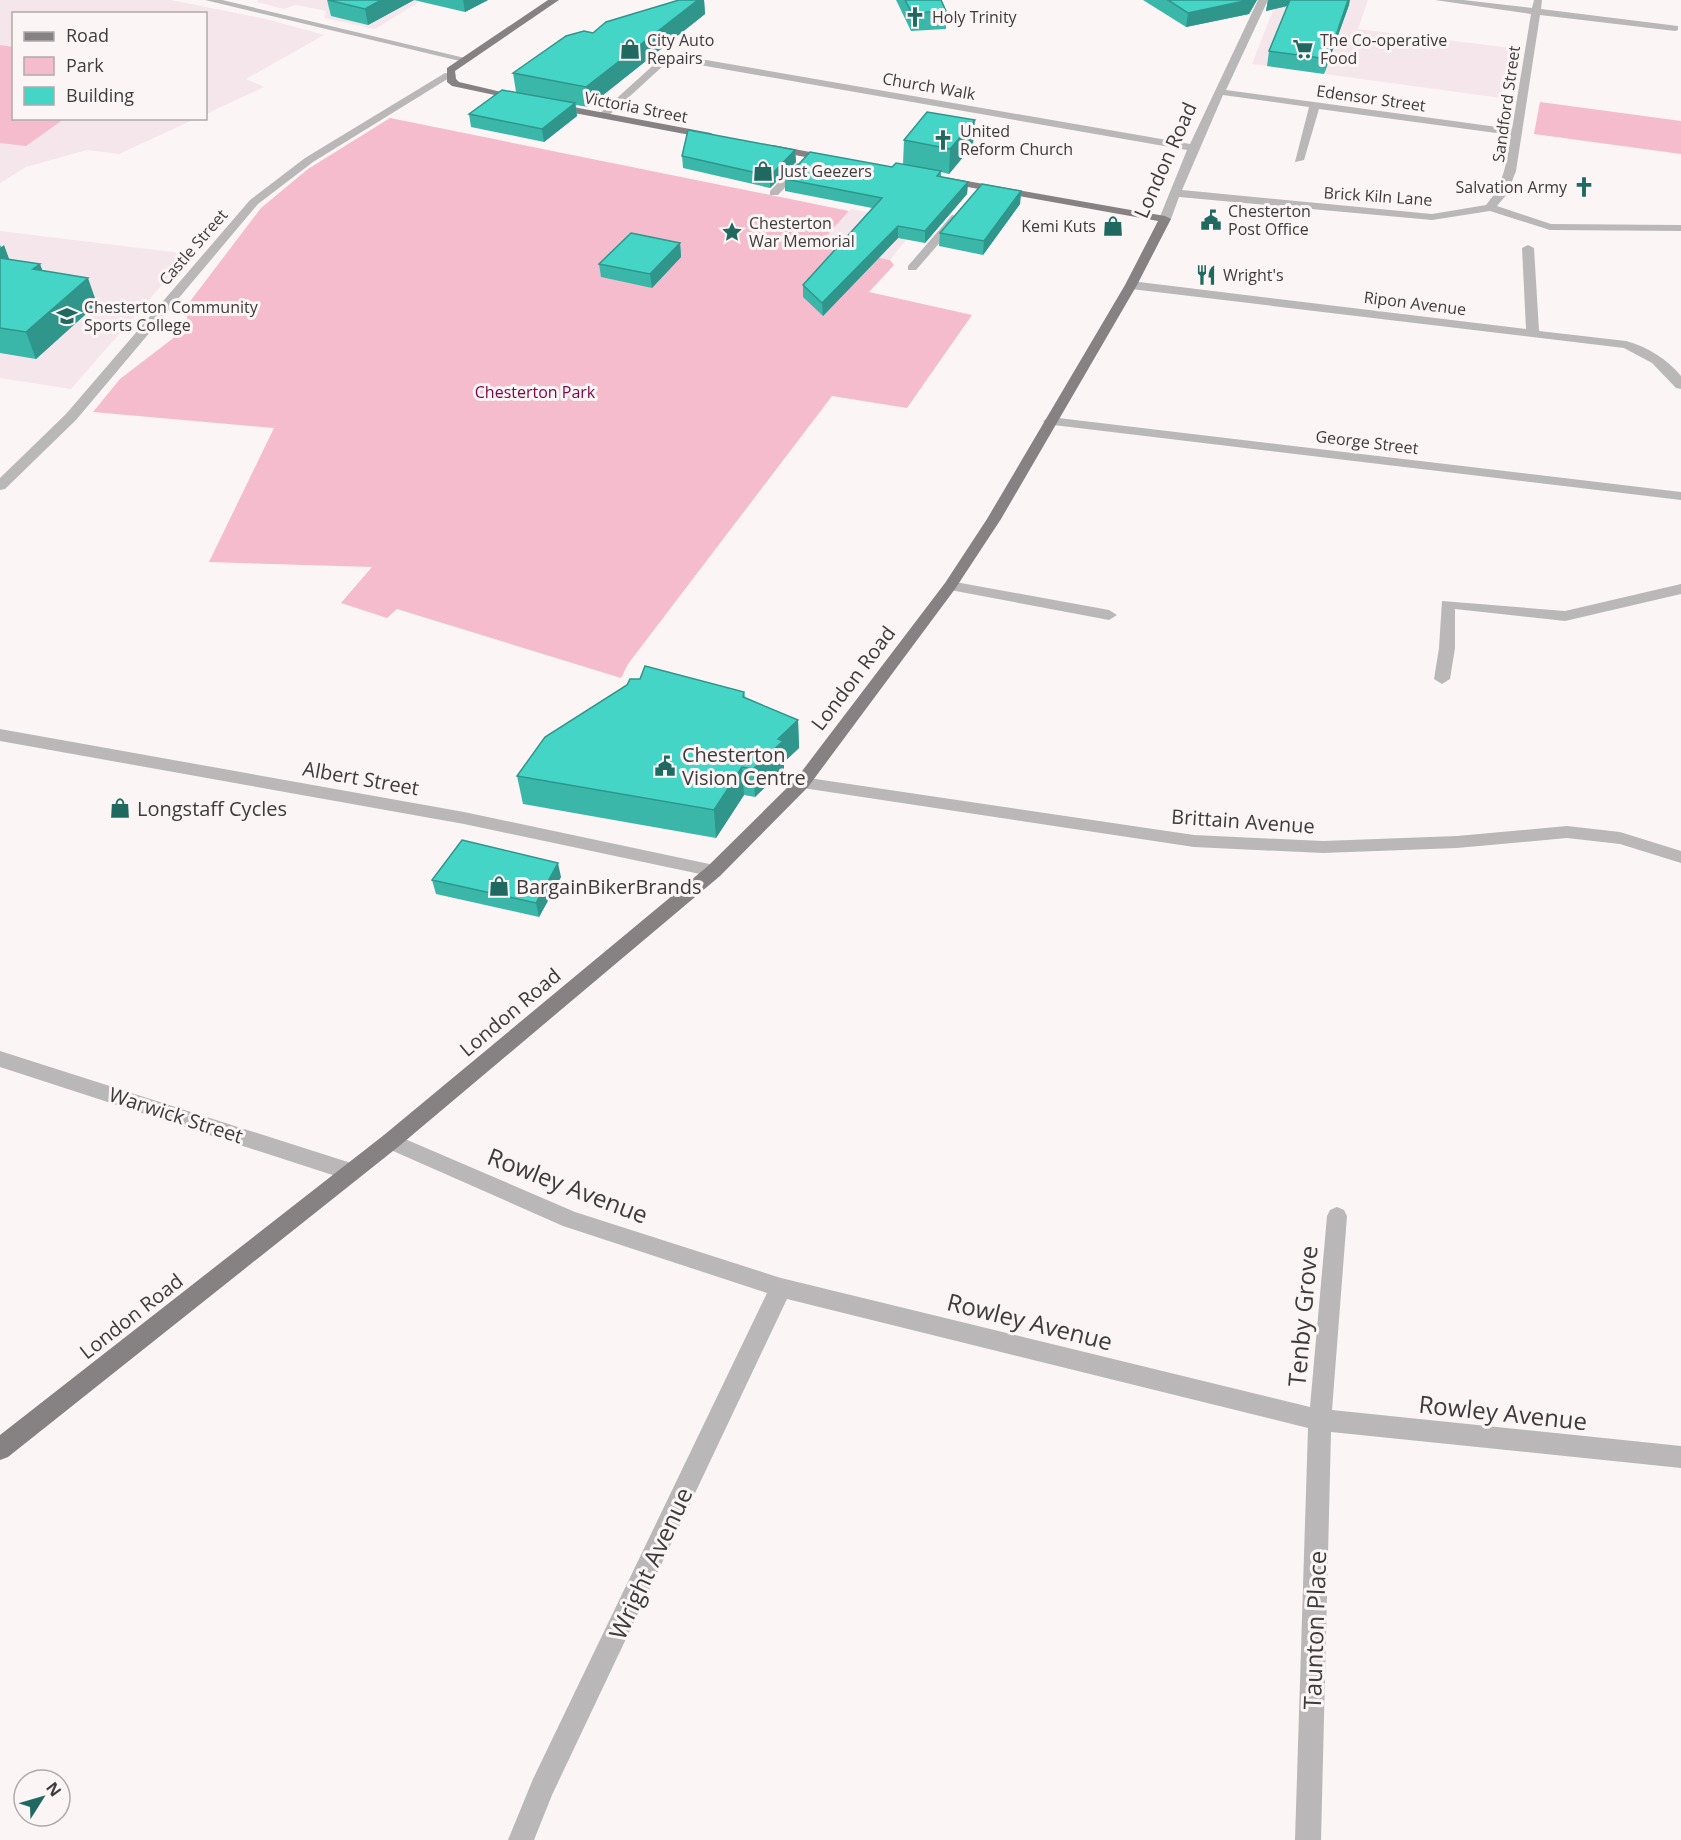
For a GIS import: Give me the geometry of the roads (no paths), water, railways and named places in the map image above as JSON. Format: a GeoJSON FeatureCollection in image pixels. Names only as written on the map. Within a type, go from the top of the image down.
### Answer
{"type":"FeatureCollection","features":[{"type":"Feature","properties":{"kind":"main road"},"geometry":{"type":"LineString","coordinates":[[449,75],[450,70],[464,59],[554,0]]}},
{"type":"Feature","properties":{"kind":"main road","name":"Victoria Street"},"geometry":{"type":"LineString","coordinates":[[449,75],[456,84],[468,89],[718,137]]}},
{"type":"Feature","properties":{"kind":"main road"},"geometry":{"type":"LineString","coordinates":[[765,146],[845,161]]}},
{"type":"Feature","properties":{"kind":"main road"},"geometry":{"type":"LineString","coordinates":[[936,178],[974,196],[1165,219]]}},
{"type":"Feature","properties":{"kind":"main road","name":"London Road"},"geometry":{"type":"LineString","coordinates":[[0,1449],[391,1141],[714,871],[802,783],[950,586],[994,519],[1131,285],[1165,219]]}},
{"type":"Feature","properties":{"kind":"street"},"geometry":{"type":"LineString","coordinates":[[210,0],[464,59]]}},
{"type":"Feature","properties":{"kind":"street","name":"London Road"},"geometry":{"type":"LineString","coordinates":[[1165,219],[1193,148],[1263,0]]}},
{"type":"Feature","properties":{"kind":"street"},"geometry":{"type":"LineString","coordinates":[[1440,0],[1675,28]]}},
{"type":"Feature","properties":{"kind":"street","name":"Sandford Street"},"geometry":{"type":"LineString","coordinates":[[1490,207],[1501,194],[1511,171],[1519,133],[1538,0]]}},
{"type":"Feature","properties":{"kind":"street","name":"Church Walk"},"geometry":{"type":"LineString","coordinates":[[602,116],[661,63],[683,59],[1193,148]]}},
{"type":"Feature","properties":{"kind":"street","name":"Castle Street"},"geometry":{"type":"LineString","coordinates":[[0,486],[70,417],[254,202],[309,160],[449,75]]}},
{"type":"Feature","properties":{"kind":"street","name":"Edensor Street"},"geometry":{"type":"LineString","coordinates":[[1220,92],[1519,133]]}},
{"type":"Feature","properties":{"kind":"street"},"geometry":{"type":"LineString","coordinates":[[1299,160],[1315,105]]}},
{"type":"Feature","properties":{"kind":"street"},"geometry":{"type":"LineString","coordinates":[[774,193],[811,155]]}},
{"type":"Feature","properties":{"kind":"street","name":"Brick Kiln Lane"},"geometry":{"type":"LineString","coordinates":[[1176,193],[1432,217],[1472,212],[1490,207]]}},
{"type":"Feature","properties":{"kind":"street"},"geometry":{"type":"LineString","coordinates":[[912,268],[974,196]]}},
{"type":"Feature","properties":{"kind":"street"},"geometry":{"type":"LineString","coordinates":[[1490,207],[1550,227],[1681,228]]}},
{"type":"Feature","properties":{"kind":"street"},"geometry":{"type":"LineString","coordinates":[[1528,248],[1533,334]]}},
{"type":"Feature","properties":{"kind":"street","name":"Ripon Avenue"},"geometry":{"type":"LineString","coordinates":[[1131,285],[1626,345],[1650,355],[1670,368],[1681,385]]}},
{"type":"Feature","properties":{"kind":"street","name":"George Street"},"geometry":{"type":"LineString","coordinates":[[1050,421],[1681,496]]}},
{"type":"Feature","properties":{"kind":"street"},"geometry":{"type":"LineString","coordinates":[[950,586],[1109,615]]}},
{"type":"Feature","properties":{"kind":"street"},"geometry":{"type":"LineString","coordinates":[[1442,679],[1447,648],[1448,604],[1564,616],[1681,589]]}},
{"type":"Feature","properties":{"kind":"street","name":"Albert Street"},"geometry":{"type":"LineString","coordinates":[[0,735],[464,818],[714,871]]}},
{"type":"Feature","properties":{"kind":"street","name":"Brittain Avenue"},"geometry":{"type":"LineString","coordinates":[[802,783],[1194,841],[1323,847],[1457,842],[1567,832],[1620,838],[1681,857]]}},
{"type":"Feature","properties":{"kind":"street","name":"Warwick Street"},"geometry":{"type":"LineString","coordinates":[[0,1059],[351,1172]]}},
{"type":"Feature","properties":{"kind":"street","name":"Rowley Avenue"},"geometry":{"type":"LineString","coordinates":[[391,1141],[570,1220],[781,1288],[1320,1420],[1681,1457]]}},
{"type":"Feature","properties":{"kind":"street","name":"Tenby Grove"},"geometry":{"type":"LineString","coordinates":[[1320,1420],[1337,1216]]}},
{"type":"Feature","properties":{"kind":"street","name":"Wright Avenue"},"geometry":{"type":"LineString","coordinates":[[521,1840],[542,1788],[781,1288]]}},
{"type":"Feature","properties":{"kind":"street","name":"Taunton Place"},"geometry":{"type":"LineString","coordinates":[[1308,1840],[1320,1420]]}},
{"type":"Feature","properties":{"kind":"place","name":"Holy Trinity"},"geometry":{"type":"Point","coordinates":[915,17]}},
{"type":"Feature","properties":{"kind":"place","name":"City Auto Repairs"},"geometry":{"type":"Point","coordinates":[630,49]}},
{"type":"Feature","properties":{"kind":"place","name":"The Co-operative Food"},"geometry":{"type":"Point","coordinates":[1303,49]}},
{"type":"Feature","properties":{"kind":"place","name":"United Reform Church"},"geometry":{"type":"Point","coordinates":[943,140]}},
{"type":"Feature","properties":{"kind":"place","name":"Just Geezers"},"geometry":{"type":"Point","coordinates":[763,171]}},
{"type":"Feature","properties":{"kind":"place","name":"Salvation Army"},"geometry":{"type":"Point","coordinates":[1584,187]}},
{"type":"Feature","properties":{"kind":"place","name":"Chesterton Post Office"},"geometry":{"type":"Point","coordinates":[1211,220]}},
{"type":"Feature","properties":{"kind":"place","name":"Kemi Kuts"},"geometry":{"type":"Point","coordinates":[1113,226]}},
{"type":"Feature","properties":{"kind":"place","name":"Chesterton War Memorial"},"geometry":{"type":"Point","coordinates":[732,232]}},
{"type":"Feature","properties":{"kind":"place","name":"Wright's"},"geometry":{"type":"Point","coordinates":[1206,275]}},
{"type":"Feature","properties":{"kind":"place","name":"Chesterton Community Sports College"},"geometry":{"type":"Point","coordinates":[67,316]}},
{"type":"Feature","properties":{"kind":"place","name":"Chesterton Vision Centre"},"geometry":{"type":"Point","coordinates":[665,766]}},
{"type":"Feature","properties":{"kind":"place","name":"Longstaff Cycles"},"geometry":{"type":"Point","coordinates":[120,808]}},
{"type":"Feature","properties":{"kind":"place","name":"BargainBikerBrands"},"geometry":{"type":"Point","coordinates":[499,886]}},
{"type":"Feature","properties":{"kind":"park label","name":"Chesterton Park"},"geometry":{"type":"Point","coordinates":[535,392]}}]}
